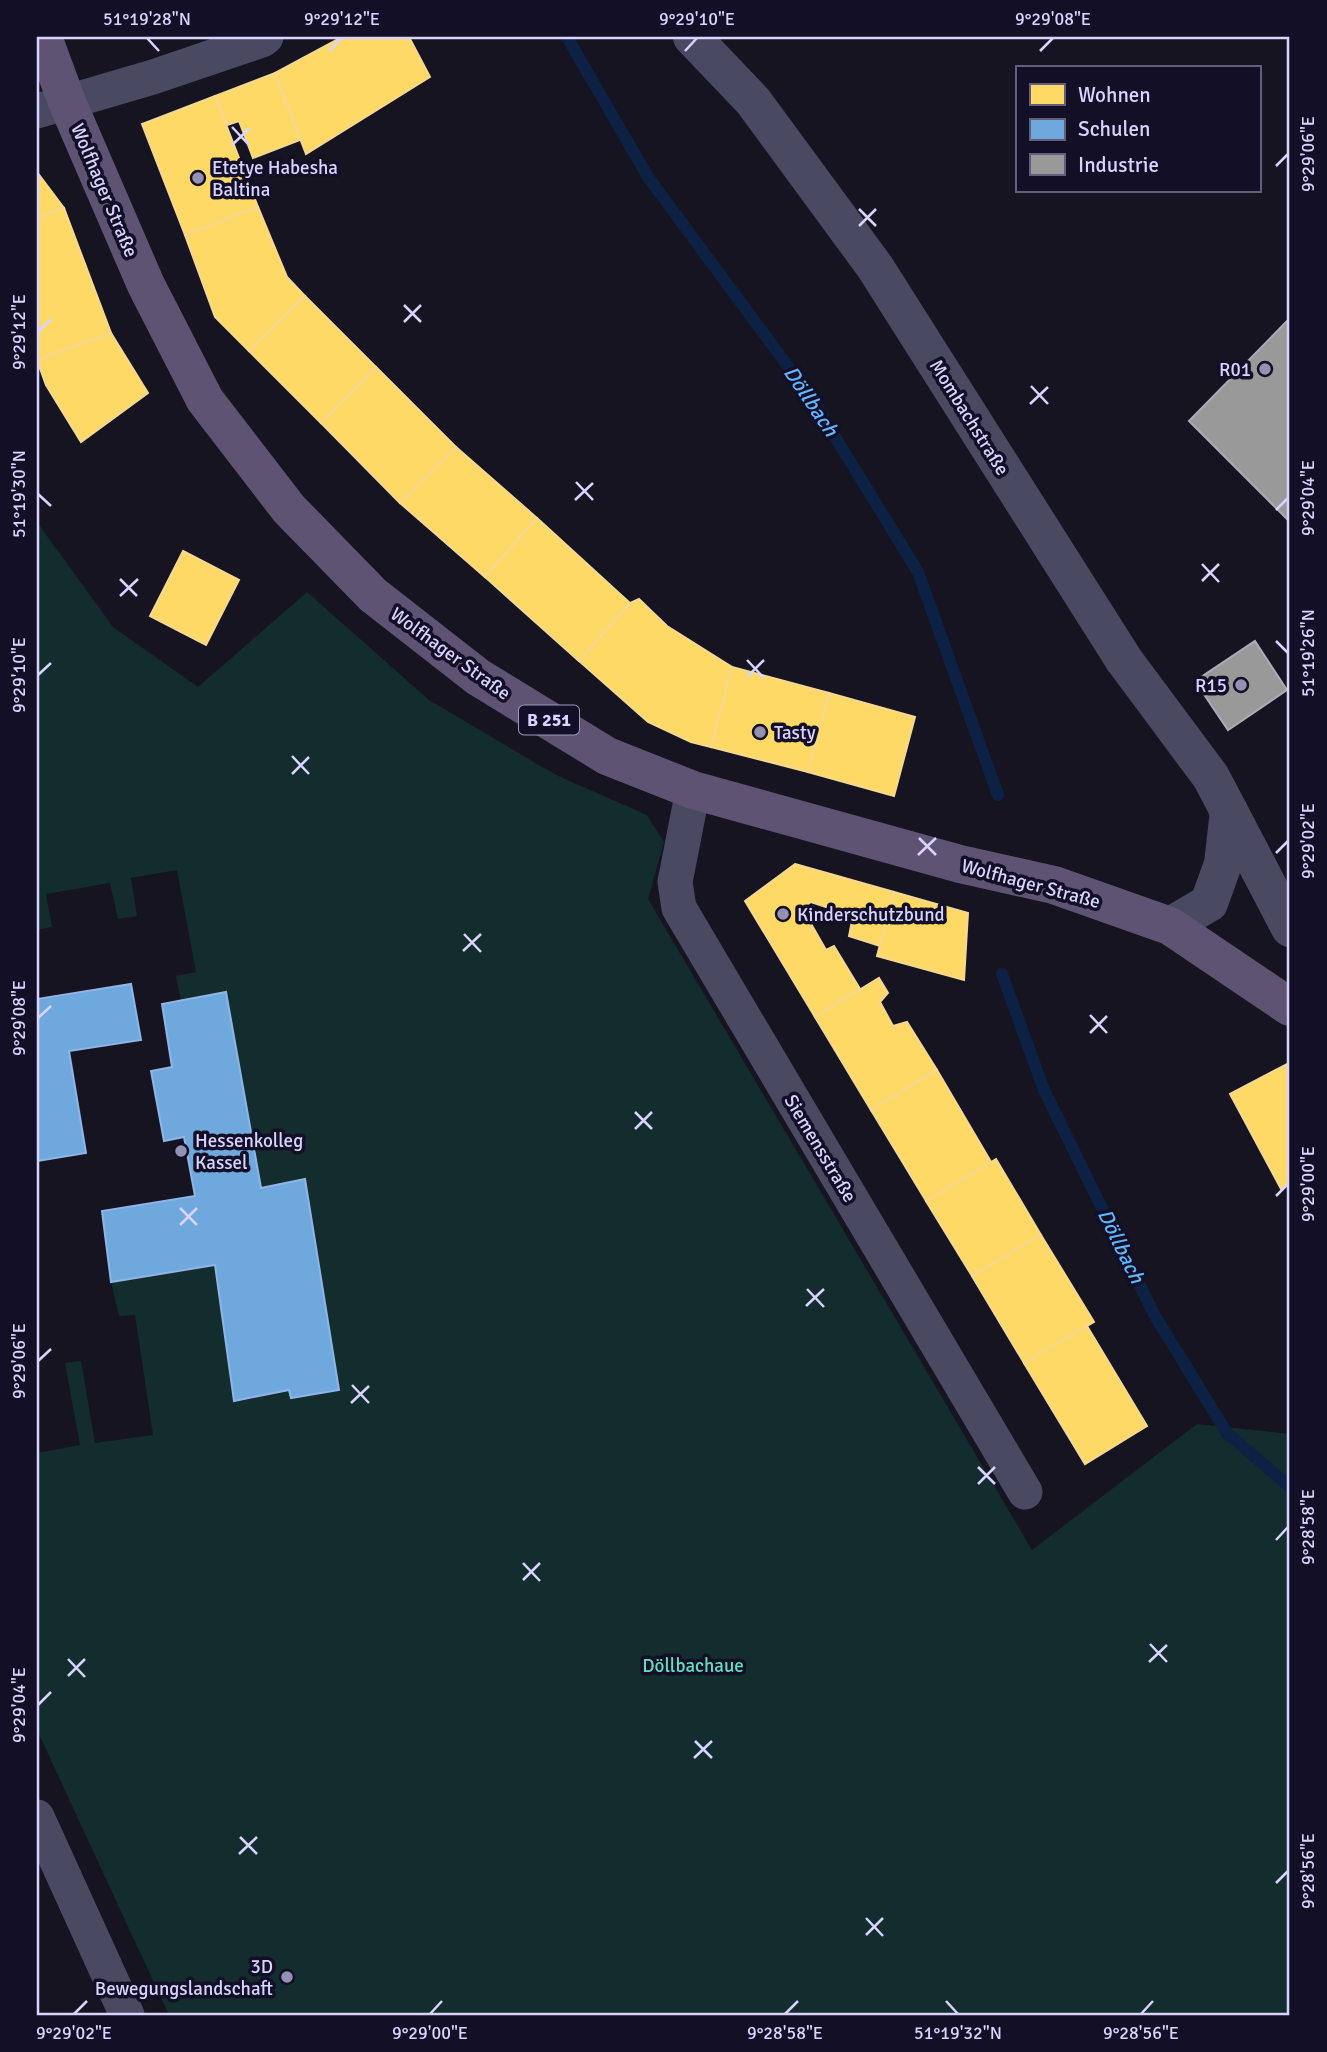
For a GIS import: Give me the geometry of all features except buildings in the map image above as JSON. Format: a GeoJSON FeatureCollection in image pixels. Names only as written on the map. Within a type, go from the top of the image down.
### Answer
{"type":"FeatureCollection","features":[{"type":"Feature","properties":{"kind":"main road","name":"Wolfhager Straße"},"geometry":{"type":"LineString","coordinates":[[43,37],[52,106],[205,400],[289,509],[373,595],[478,677],[607,756],[694,790],[960,864],[1054,885],[1170,926],[1290,1007]]}},
{"type":"Feature","properties":{"kind":"street"},"geometry":{"type":"LineString","coordinates":[[52,106],[153,77],[266,37]]}},
{"type":"Feature","properties":{"kind":"street","name":"Mombachstraße"},"geometry":{"type":"LineString","coordinates":[[692,37],[753,101],[875,267],[1124,660],[1211,777],[1290,928]]}},
{"type":"Feature","properties":{"kind":"street","name":"Siemensstraße"},"geometry":{"type":"LineString","coordinates":[[694,790],[675,882],[679,908],[1025,1492]]}},
{"type":"Feature","properties":{"kind":"street"},"geometry":{"type":"LineString","coordinates":[[1170,926],[1209,903],[1223,864],[1229,811]]}},
{"type":"Feature","properties":{"kind":"street"},"geometry":{"type":"LineString","coordinates":[[37,1817],[127,2015]]}},
{"type":"Feature","properties":{"kind":"green space","name":"Döllbachaue"},"geometry":{"type":"Polygon","coordinates":[[[37,522],[113,627],[198,687],[307,592],[429,700],[556,775],[647,815],[664,842],[648,899],[1032,1550],[1197,1424],[1290,1434],[1290,2015],[169,2015],[37,1730],[37,1453],[80,1445],[65,1363],[81,1361],[95,1443],[153,1435],[135,1315],[119,1316],[111,1282],[215,1265],[234,1401],[289,1390],[291,1398],[339,1390],[305,1180],[261,1188],[226,993],[181,1001],[176,976],[196,972],[177,870],[131,878],[137,916],[118,919],[110,883],[46,894],[52,927],[37,930],[37,522]]]}},
{"type":"Feature","properties":{"kind":"waterway","name":"Döllbach"},"geometry":{"type":"LineString","coordinates":[[567,37],[648,177],[810,396],[918,572],[998,795]]}},
{"type":"Feature","properties":{"kind":"waterway","name":"Döllbach"},"geometry":{"type":"LineString","coordinates":[[1002,974],[1044,1090],[1155,1316],[1227,1433],[1290,1487]]}},
{"type":"Feature","properties":{"kind":"place","name":"Etetye Habesha Baltina"},"geometry":{"type":"Point","coordinates":[198,178]}},
{"type":"Feature","properties":{"kind":"place","name":"R01"},"geometry":{"type":"Point","coordinates":[1265,369]}},
{"type":"Feature","properties":{"kind":"place","name":"R15"},"geometry":{"type":"Point","coordinates":[1241,685]}},
{"type":"Feature","properties":{"kind":"place","name":"Tasty"},"geometry":{"type":"Point","coordinates":[760,732]}},
{"type":"Feature","properties":{"kind":"place","name":"Kinderschutzbund"},"geometry":{"type":"Point","coordinates":[783,914]}},
{"type":"Feature","properties":{"kind":"place","name":"Hessenkolleg Kassel"},"geometry":{"type":"Point","coordinates":[181,1151]}},
{"type":"Feature","properties":{"kind":"place","name":"3D Bewegungslandschaft"},"geometry":{"type":"Point","coordinates":[287,1977]}}]}
